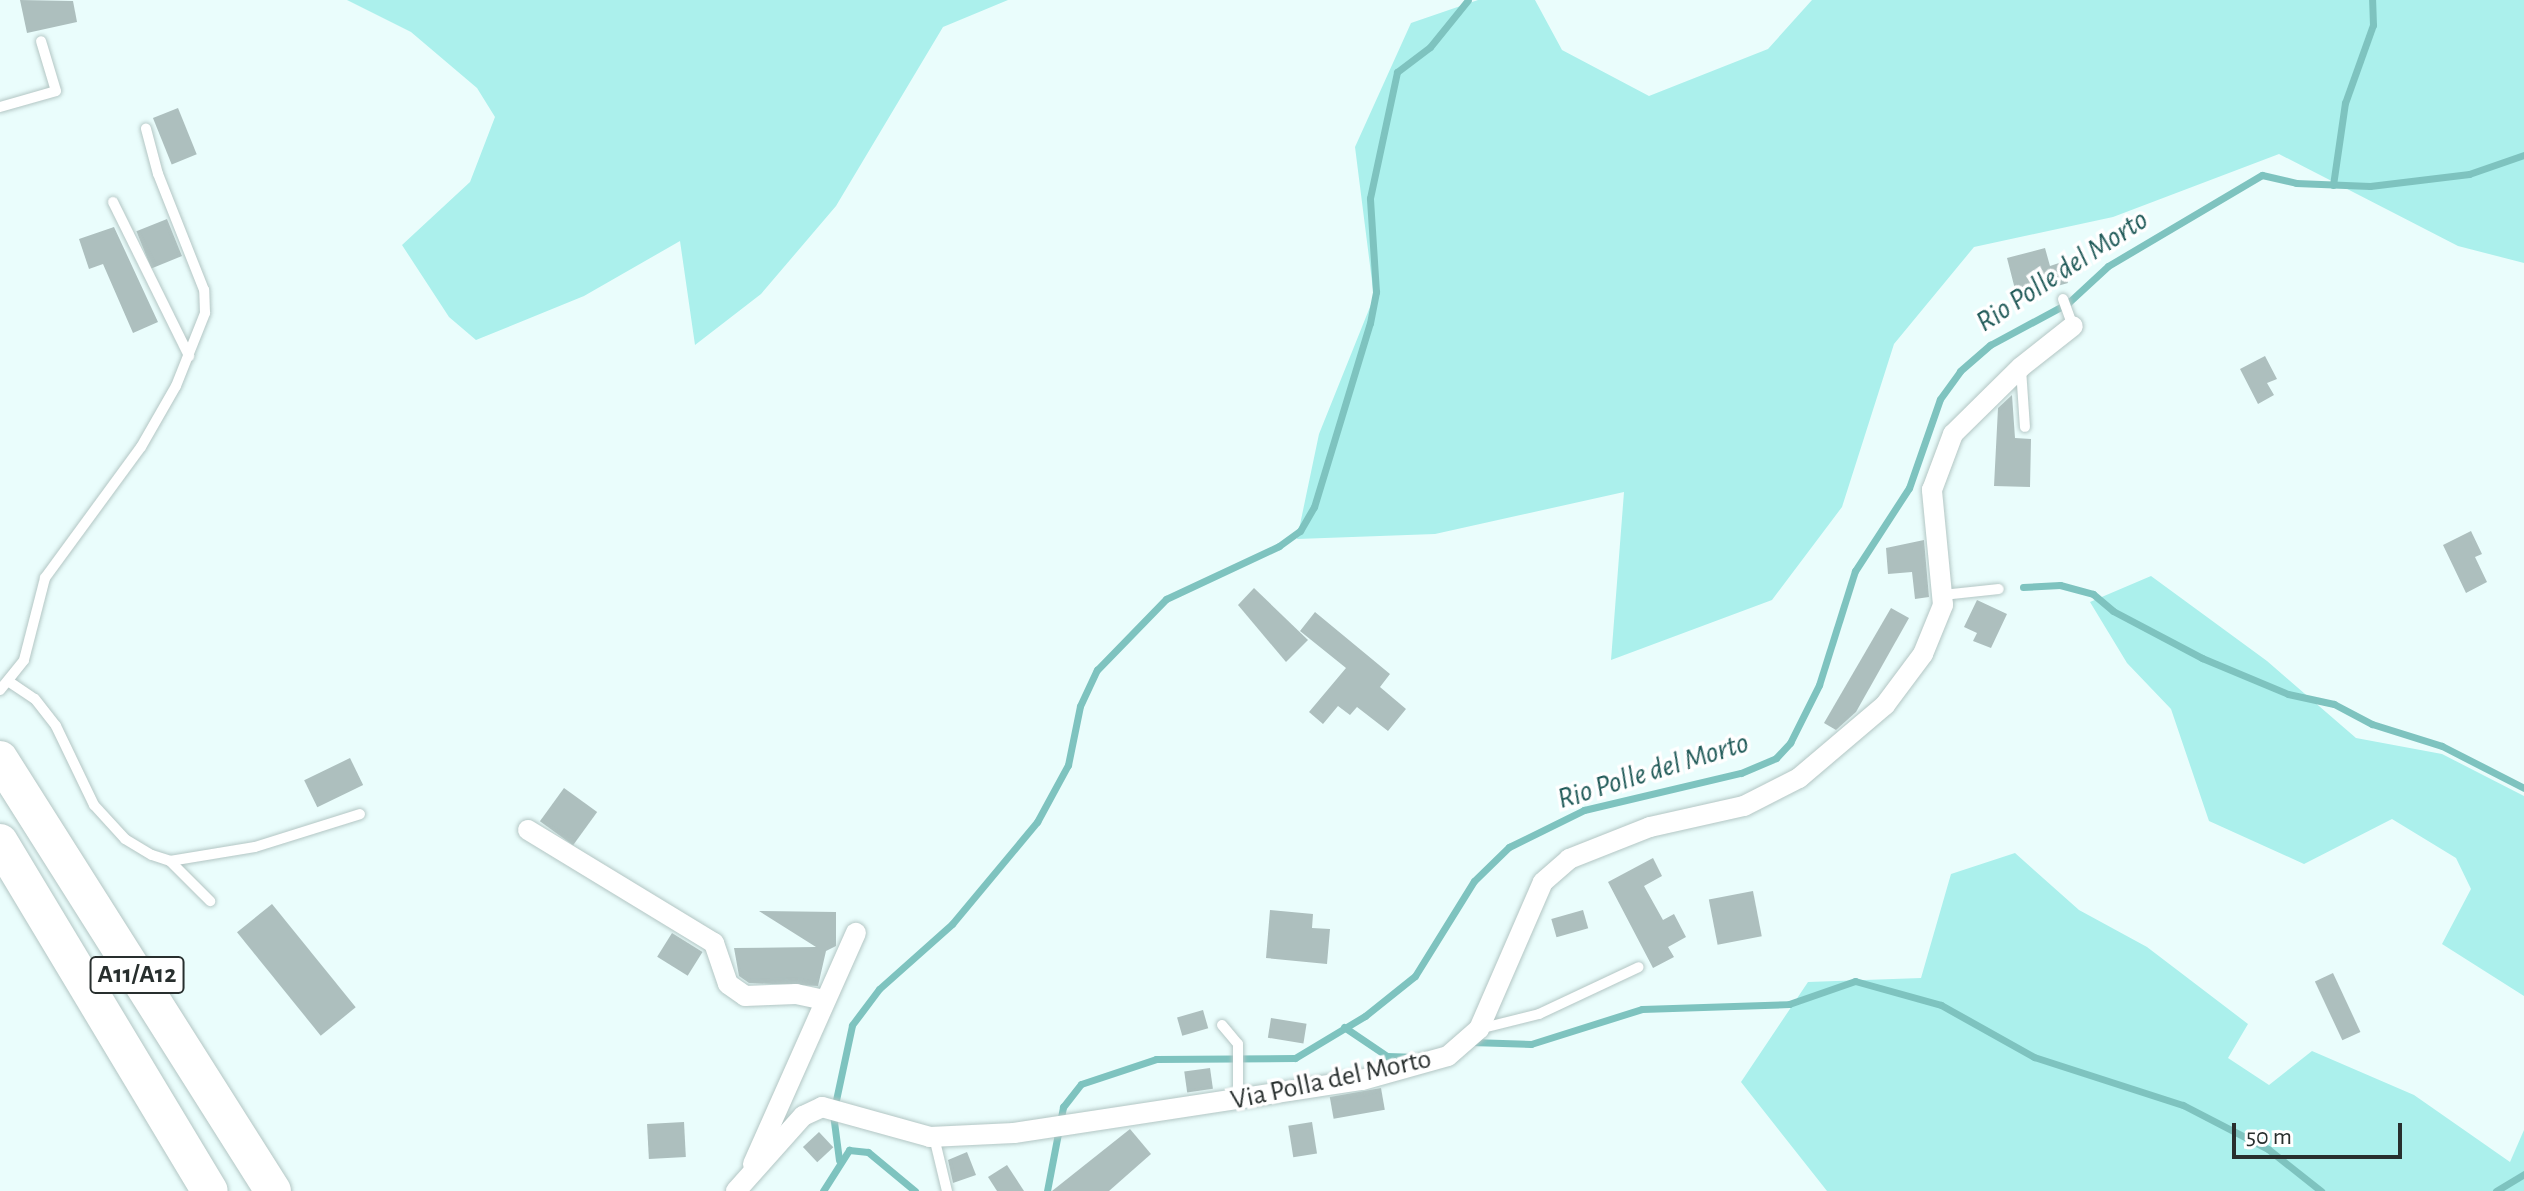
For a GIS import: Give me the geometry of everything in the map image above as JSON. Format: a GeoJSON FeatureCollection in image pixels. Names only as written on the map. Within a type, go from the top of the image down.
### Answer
{"type":"FeatureCollection","features":[{"type":"Feature","properties":{"kind":"highway","name":"A11/A12"},"geometry":{"type":"LineString","coordinates":[[0,759],[273,1191]]}},
{"type":"Feature","properties":{"kind":"highway","name":"A11/A12"},"geometry":{"type":"LineString","coordinates":[[0,842],[210,1191]]}},
{"type":"Feature","properties":{"kind":"street","name":"Via Polla del Morto"},"geometry":{"type":"LineString","coordinates":[[742,1183],[803,1116],[822,1107],[844,1109],[934,1137],[1051,1128],[1362,1080],[1448,1056],[1477,1031],[1543,882],[1569,859],[1650,827],[1744,806],[1799,778],[1885,705],[1923,654],[1943,595],[1932,490],[1953,434],[2071,321]]}},
{"type":"Feature","properties":{"kind":"street"},"geometry":{"type":"LineString","coordinates":[[528,830],[714,943],[728,984],[745,996],[796,994],[824,1000]]}},
{"type":"Feature","properties":{"kind":"street"},"geometry":{"type":"LineString","coordinates":[[742,1183],[772,1114],[820,1021],[824,1000],[856,933]]}},
{"type":"Feature","properties":{"kind":"lane"},"geometry":{"type":"LineString","coordinates":[[0,107],[56,91],[41,41]]}},
{"type":"Feature","properties":{"kind":"lane"},"geometry":{"type":"LineString","coordinates":[[0,690],[24,660],[45,578],[141,447],[189,356],[205,313],[204,290],[158,174],[146,129]]}},
{"type":"Feature","properties":{"kind":"lane"},"geometry":{"type":"LineString","coordinates":[[113,202],[189,356]]}},
{"type":"Feature","properties":{"kind":"lane"},"geometry":{"type":"LineString","coordinates":[[2063,299],[2071,321]]}},
{"type":"Feature","properties":{"kind":"lane"},"geometry":{"type":"LineString","coordinates":[[2021,367],[2025,427]]}},
{"type":"Feature","properties":{"kind":"lane"},"geometry":{"type":"LineString","coordinates":[[1943,595],[1999,589]]}},
{"type":"Feature","properties":{"kind":"lane"},"geometry":{"type":"LineString","coordinates":[[8,681],[35,699],[56,726],[94,805],[125,839],[170,861],[210,901]]}},
{"type":"Feature","properties":{"kind":"lane"},"geometry":{"type":"LineString","coordinates":[[170,861],[255,847],[360,814]]}},
{"type":"Feature","properties":{"kind":"lane"},"geometry":{"type":"LineString","coordinates":[[1477,1031],[1539,1014],[1639,967]]}},
{"type":"Feature","properties":{"kind":"lane"},"geometry":{"type":"LineString","coordinates":[[1222,1025],[1238,1048],[1238,1100]]}},
{"type":"Feature","properties":{"kind":"lane"},"geometry":{"type":"LineString","coordinates":[[934,1137],[947,1191]]}},
{"type":"Feature","properties":{"kind":"shaded area"},"geometry":{"type":"Polygon","coordinates":[[[347,0],[1008,0],[943,27],[836,206],[761,294],[695,345],[680,241],[584,296],[476,340],[449,317],[402,245],[470,182],[495,117],[477,88],[411,32],[347,0]]]}},
{"type":"Feature","properties":{"kind":"shaded area"},"geometry":{"type":"Polygon","coordinates":[[[1478,0],[1535,0],[1562,50],[1649,96],[1768,49],[1812,0],[2524,0],[2524,263],[2458,246],[2279,154],[2113,217],[1974,247],[1894,344],[1842,507],[1772,600],[1611,660],[1624,492],[1435,534],[1297,539],[1319,434],[1374,297],[1355,147],[1411,23],[1478,0]]]}},
{"type":"Feature","properties":{"kind":"shaded area"},"geometry":{"type":"Polygon","coordinates":[[[2151,576],[2267,661],[2356,738],[2442,754],[2524,796],[2524,996],[2442,944],[2471,889],[2456,858],[2392,819],[2304,864],[2209,821],[2171,709],[2127,663],[2090,602],[2151,576]]]}},
{"type":"Feature","properties":{"kind":"shaded area"},"geometry":{"type":"Polygon","coordinates":[[[2015,853],[2079,910],[2147,947],[2248,1024],[2228,1058],[2269,1085],[2312,1051],[2414,1095],[2510,1162],[2524,1130],[2524,1191],[1827,1191],[1741,1082],[1808,982],[1921,978],[1951,874],[2015,853]]]}},
{"type":"Feature","properties":{"kind":"building"},"geometry":{"type":"Polygon","coordinates":[[[20,0],[73,1],[77,22],[27,33],[20,0]]]}},
{"type":"Feature","properties":{"kind":"building"},"geometry":{"type":"Polygon","coordinates":[[[178,108],[197,154],[172,164],[153,118],[178,108]]]}},
{"type":"Feature","properties":{"kind":"building"},"geometry":{"type":"Polygon","coordinates":[[[167,219],[182,256],[151,268],[136,231],[167,219]]]}},
{"type":"Feature","properties":{"kind":"building"},"geometry":{"type":"Polygon","coordinates":[[[114,227],[158,322],[133,333],[103,264],[89,269],[79,239],[114,227]]]}},
{"type":"Feature","properties":{"kind":"building"},"geometry":{"type":"Polygon","coordinates":[[[2045,248],[2050,266],[2062,262],[2068,283],[2017,297],[2007,258],[2045,248]]]}},
{"type":"Feature","properties":{"kind":"building"},"geometry":{"type":"Polygon","coordinates":[[[2265,356],[2277,379],[2267,383],[2274,395],[2258,404],[2240,369],[2265,356]]]}},
{"type":"Feature","properties":{"kind":"building"},"geometry":{"type":"Polygon","coordinates":[[[2012,395],[2015,438],[2031,439],[2030,487],[1994,486],[1998,408],[2012,395]]]}},
{"type":"Feature","properties":{"kind":"building"},"geometry":{"type":"Polygon","coordinates":[[[2471,531],[2482,554],[2475,557],[2487,582],[2466,593],[2443,545],[2471,531]]]}},
{"type":"Feature","properties":{"kind":"building"},"geometry":{"type":"Polygon","coordinates":[[[1924,540],[1929,597],[1915,599],[1912,572],[1888,574],[1886,548],[1924,540]]]}},
{"type":"Feature","properties":{"kind":"building"},"geometry":{"type":"Polygon","coordinates":[[[1254,588],[1308,640],[1286,662],[1238,605],[1254,588]]]}},
{"type":"Feature","properties":{"kind":"building"},"geometry":{"type":"Polygon","coordinates":[[[1977,600],[2007,614],[1991,648],[1973,641],[1977,633],[1964,627],[1977,600]]]}},
{"type":"Feature","properties":{"kind":"building"},"geometry":{"type":"Polygon","coordinates":[[[1891,608],[1909,618],[1856,712],[1836,730],[1824,723],[1891,608]]]}},
{"type":"Feature","properties":{"kind":"building"},"geometry":{"type":"Polygon","coordinates":[[[1315,612],[1390,674],[1380,687],[1406,709],[1388,731],[1357,707],[1350,715],[1338,706],[1323,724],[1309,712],[1346,668],[1300,631],[1315,612]]]}},
{"type":"Feature","properties":{"kind":"building"},"geometry":{"type":"Polygon","coordinates":[[[350,758],[363,785],[317,807],[304,780],[350,758]]]}},
{"type":"Feature","properties":{"kind":"building"},"geometry":{"type":"Polygon","coordinates":[[[564,788],[597,812],[573,845],[540,821],[564,788]]]}},
{"type":"Feature","properties":{"kind":"building"},"geometry":{"type":"Polygon","coordinates":[[[1653,858],[1662,876],[1644,886],[1663,920],[1674,914],[1686,937],[1668,947],[1674,957],[1653,968],[1608,882],[1653,858]]]}},
{"type":"Feature","properties":{"kind":"building"},"geometry":{"type":"Polygon","coordinates":[[[1753,891],[1762,936],[1718,945],[1709,900],[1753,891]]]}},
{"type":"Feature","properties":{"kind":"building"},"geometry":{"type":"Polygon","coordinates":[[[272,904],[356,1007],[321,1036],[237,932],[272,904]]]}},
{"type":"Feature","properties":{"kind":"building"},"geometry":{"type":"Polygon","coordinates":[[[1270,910],[1313,914],[1312,928],[1330,929],[1327,964],[1266,958],[1270,910]]]}},
{"type":"Feature","properties":{"kind":"building"},"geometry":{"type":"Polygon","coordinates":[[[1583,910],[1588,928],[1557,937],[1551,919],[1583,910]]]}},
{"type":"Feature","properties":{"kind":"building"},"geometry":{"type":"Polygon","coordinates":[[[759,911],[836,912],[836,946],[826,951],[818,986],[749,983],[739,976],[734,948],[816,947],[759,911]]]}},
{"type":"Feature","properties":{"kind":"building"},"geometry":{"type":"Polygon","coordinates":[[[672,933],[703,952],[688,976],[657,957],[672,933]]]}},
{"type":"Feature","properties":{"kind":"building"},"geometry":{"type":"Polygon","coordinates":[[[2333,973],[2360,1032],[2342,1040],[2315,981],[2333,973]]]}},
{"type":"Feature","properties":{"kind":"building"},"geometry":{"type":"Polygon","coordinates":[[[1203,1010],[1208,1028],[1182,1036],[1177,1017],[1203,1010]]]}},
{"type":"Feature","properties":{"kind":"building"},"geometry":{"type":"Polygon","coordinates":[[[1271,1018],[1307,1024],[1303,1043],[1268,1038],[1271,1018]]]}},
{"type":"Feature","properties":{"kind":"building"},"geometry":{"type":"Polygon","coordinates":[[[1210,1068],[1213,1089],[1187,1092],[1184,1072],[1210,1068]]]}},
{"type":"Feature","properties":{"kind":"building"},"geometry":{"type":"Polygon","coordinates":[[[1381,1088],[1385,1110],[1334,1119],[1330,1097],[1381,1088]]]}},
{"type":"Feature","properties":{"kind":"building"},"geometry":{"type":"Polygon","coordinates":[[[684,1122],[686,1157],[649,1159],[647,1124],[684,1122]]]}},
{"type":"Feature","properties":{"kind":"building"},"geometry":{"type":"Polygon","coordinates":[[[1312,1122],[1317,1154],[1293,1157],[1288,1126],[1312,1122]]]}},
{"type":"Feature","properties":{"kind":"building"},"geometry":{"type":"Polygon","coordinates":[[[1130,1129],[1151,1154],[1109,1191],[1052,1191],[1130,1129]]]}},
{"type":"Feature","properties":{"kind":"building"},"geometry":{"type":"Polygon","coordinates":[[[819,1132],[833,1147],[817,1162],[803,1147],[819,1132]]]}},
{"type":"Feature","properties":{"kind":"building"},"geometry":{"type":"Polygon","coordinates":[[[967,1152],[976,1175],[953,1183],[948,1160],[967,1152]]]}},
{"type":"Feature","properties":{"kind":"building"},"geometry":{"type":"Polygon","coordinates":[[[1007,1165],[1024,1191],[997,1191],[988,1177],[1007,1165]]]}},
{"type":"Feature","properties":{"kind":"waterway"},"geometry":{"type":"LineString","coordinates":[[839,1160],[833,1114],[852,1025],[879,989],[952,924],[1037,822],[1068,765],[1080,706],[1097,670],[1166,599],[1279,546],[1300,531],[1314,507],[1370,323],[1376,292],[1370,198],[1397,72],[1430,47],[1468,0]]}},
{"type":"Feature","properties":{"kind":"waterway"},"geometry":{"type":"LineString","coordinates":[[2333,185],[2345,103],[2373,25],[2372,0]]}},
{"type":"Feature","properties":{"kind":"waterway","name":"Rio Polle del Morto"},"geometry":{"type":"LineString","coordinates":[[1047,1191],[1063,1107],[1081,1084],[1156,1059],[1295,1058],[1365,1016],[1415,976],[1474,881],[1509,847],[1584,810],[1741,773],[1776,758],[1790,743],[1819,685],[1855,571],[1909,488],[1940,399],[1960,371],[1990,345],[2068,303],[2108,266],[2262,175],[2296,183],[2370,186],[2469,174],[2524,155]]}},
{"type":"Feature","properties":{"kind":"waterway"},"geometry":{"type":"LineString","coordinates":[[2023,587],[2060,585],[2093,594],[2113,611],[2202,658],[2288,694],[2334,704],[2372,724],[2442,746],[2524,788]]}},
{"type":"Feature","properties":{"kind":"waterway"},"geometry":{"type":"LineString","coordinates":[[1471,1042],[1531,1044],[1642,1009],[1789,1004],[1855,981],[1941,1005],[2034,1057],[2183,1105],[2268,1149],[2321,1191]]}},
{"type":"Feature","properties":{"kind":"waterway"},"geometry":{"type":"LineString","coordinates":[[1344,1027],[1387,1056],[1417,1057]]}},
{"type":"Feature","properties":{"kind":"waterway","name":"Rio Polle del Morto"},"geometry":{"type":"LineString","coordinates":[[823,1191],[849,1150],[868,1152],[915,1191]]}},
{"type":"Feature","properties":{"kind":"waterway"},"geometry":{"type":"LineString","coordinates":[[2496,1191],[2524,1174]]}}]}
